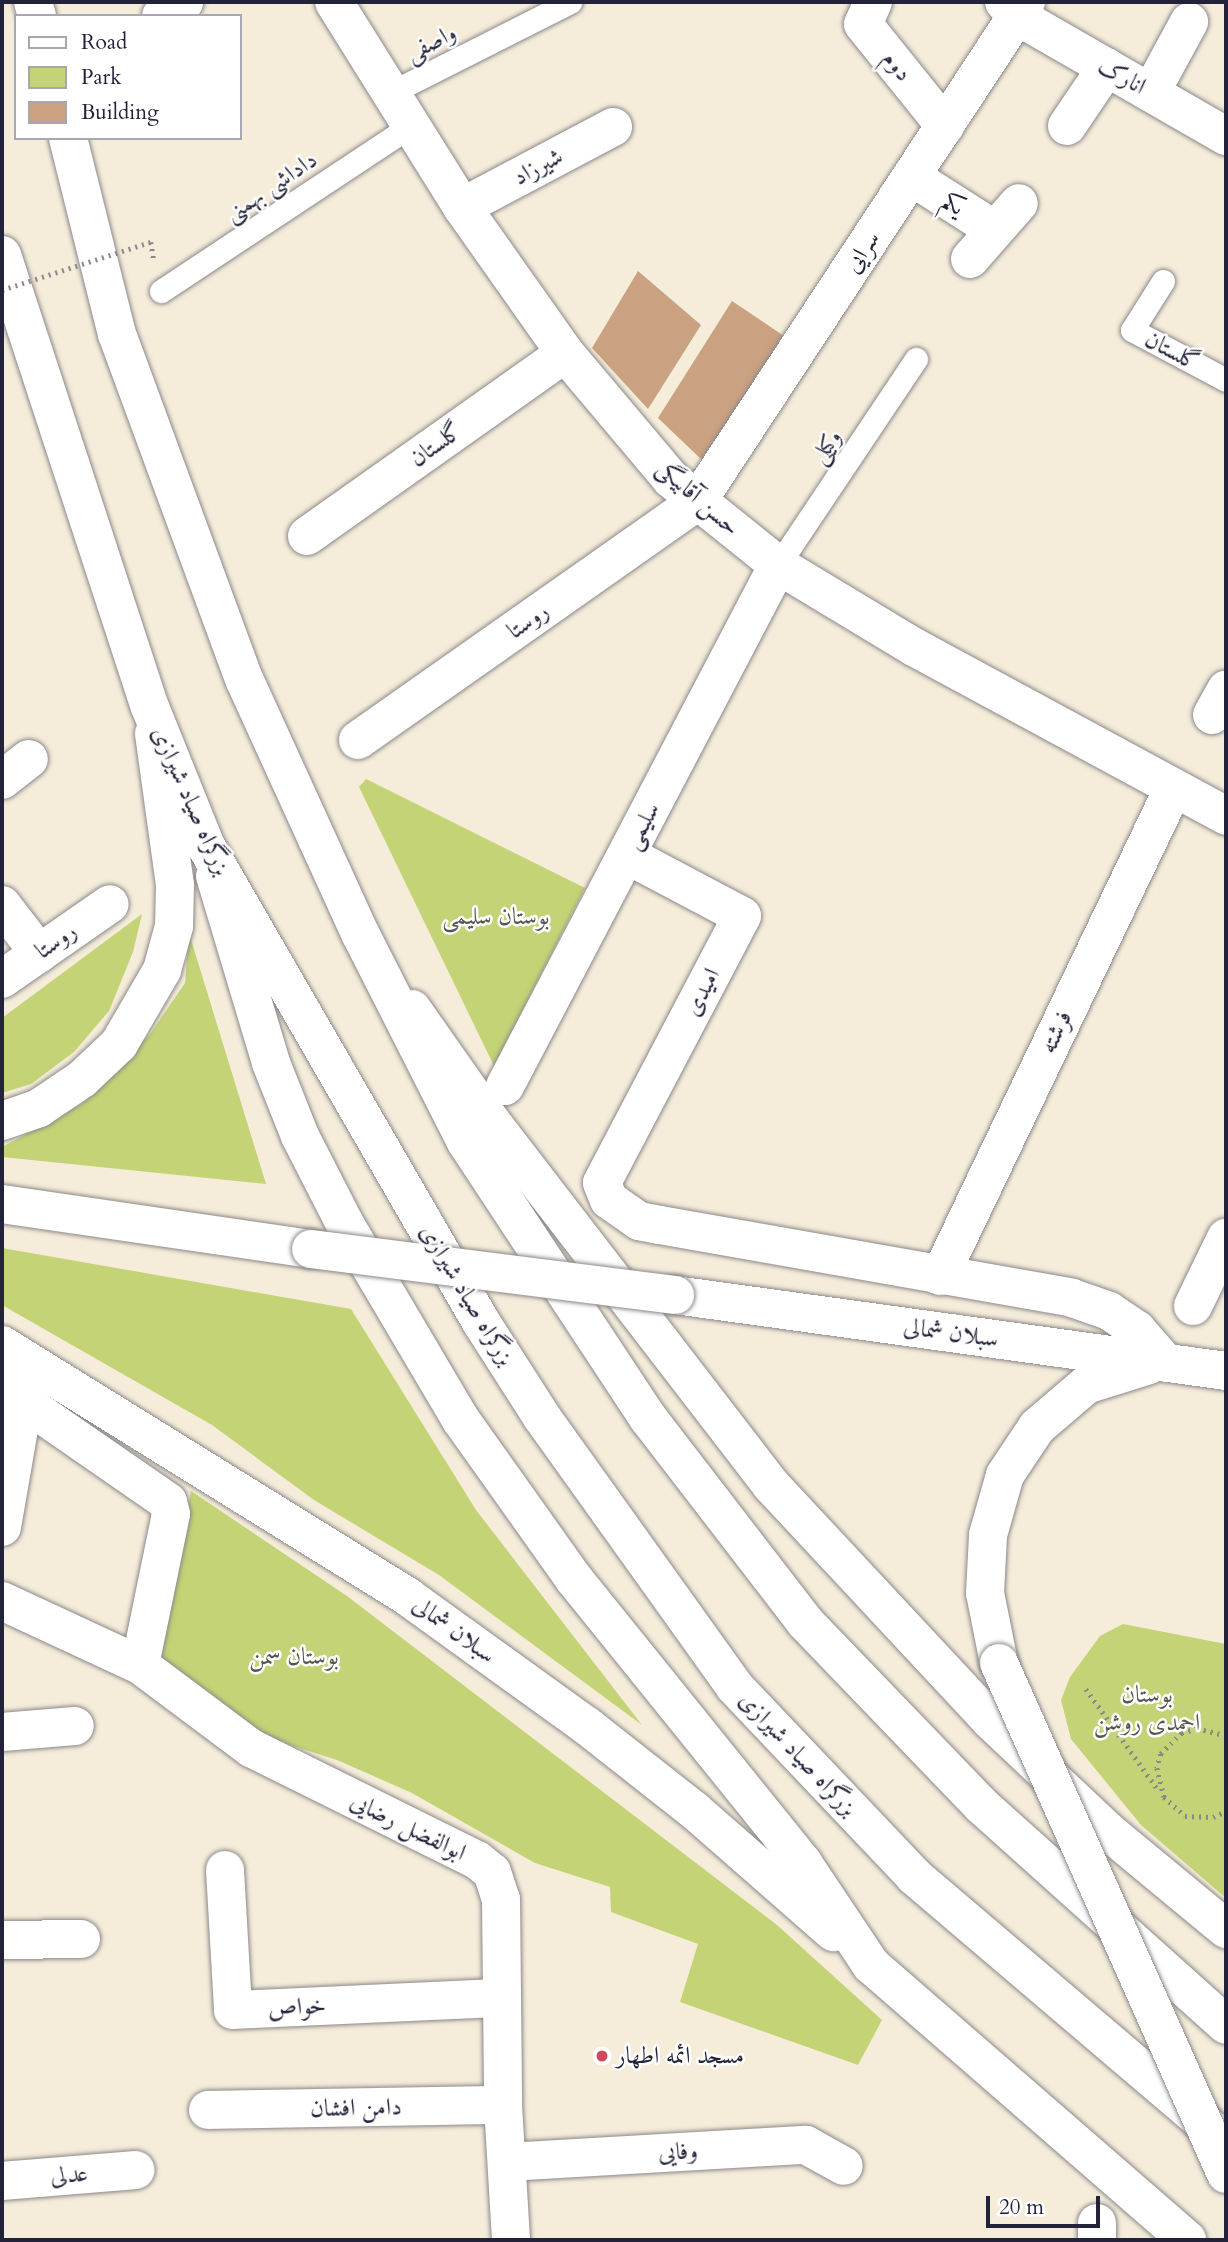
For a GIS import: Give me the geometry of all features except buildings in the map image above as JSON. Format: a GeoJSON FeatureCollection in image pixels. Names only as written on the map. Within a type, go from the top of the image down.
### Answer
{"type":"FeatureCollection","features":[{"type":"Feature","properties":{"kind":"main road"},"geometry":{"type":"LineString","coordinates":[[164,14],[184,2]]}},
{"type":"Feature","properties":{"kind":"main road","name":"حسن آقابیگی"},"geometry":{"type":"LineString","coordinates":[[334,2],[462,207],[565,353],[645,452],[697,502],[778,565],[914,647],[1226,816]]}},
{"type":"Feature","properties":{"kind":"main road","name":"دوم"},"geometry":{"type":"LineString","coordinates":[[873,2],[863,24],[945,126]]}},
{"type":"Feature","properties":{"kind":"main road","name":"سرایی"},"geometry":{"type":"LineString","coordinates":[[697,502],[945,126],[1016,6]]}},
{"type":"Feature","properties":{"kind":"main road","name":"انارک"},"geometry":{"type":"LineString","coordinates":[[1016,6],[1107,67],[1226,136]]}},
{"type":"Feature","properties":{"kind":"main road"},"geometry":{"type":"LineString","coordinates":[[1151,92],[1189,22]]}},
{"type":"Feature","properties":{"kind":"main road"},"geometry":{"type":"LineString","coordinates":[[1067,126],[1107,67]]}},
{"type":"Feature","properties":{"kind":"main road","name":"شیرزاد"},"geometry":{"type":"LineString","coordinates":[[462,207],[614,127]]}},
{"type":"Feature","properties":{"kind":"main road"},"geometry":{"type":"LineString","coordinates":[[68,140],[117,334],[180,513],[245,681],[361,935],[467,1142],[524,1234],[648,1418],[805,1622],[981,1805],[1226,2025]]}},
{"type":"Feature","properties":{"kind":"main road","name":"یکم"},"geometry":{"type":"LineString","coordinates":[[912,177],[1007,217],[970,259]]}},
{"type":"Feature","properties":{"kind":"main road","name":"بزرگراه صیاد شیرازی"},"geometry":{"type":"LineString","coordinates":[[2,255],[150,706],[206,846],[488,1334],[541,1416],[734,1686],[914,1876],[1226,2141]]}},
{"type":"Feature","properties":{"kind":"main road","name":"گلستان"},"geometry":{"type":"LineString","coordinates":[[307,536],[565,353]]}},
{"type":"Feature","properties":{"kind":"main road","name":"روستا"},"geometry":{"type":"LineString","coordinates":[[358,740],[697,502]]}},
{"type":"Feature","properties":{"kind":"main road","name":"سلیمی"},"geometry":{"type":"LineString","coordinates":[[505,1086],[778,565]]}},
{"type":"Feature","properties":{"kind":"main road"},"geometry":{"type":"LineString","coordinates":[[2,1121],[39,1108],[92,1070],[119,1044],[162,970],[174,926],[175,885],[150,706]]}},
{"type":"Feature","properties":{"kind":"main road","name":"فرشته"},"geometry":{"type":"LineString","coordinates":[[940,1276],[1173,789]]}},
{"type":"Feature","properties":{"kind":"main road"},"geometry":{"type":"LineString","coordinates":[[206,846],[271,1063],[300,1136],[403,1329],[573,1579],[803,1863],[871,1965],[1187,2240]]}},
{"type":"Feature","properties":{"kind":"main road","name":"امیدی"},"geometry":{"type":"LineString","coordinates":[[627,855],[742,916],[602,1183],[609,1200],[639,1221],[940,1276]]}},
{"type":"Feature","properties":{"kind":"main road","name":"روستا"},"geometry":{"type":"LineString","coordinates":[[2,979],[110,904]]}},
{"type":"Feature","properties":{"kind":"main road"},"geometry":{"type":"LineString","coordinates":[[2,905],[39,953]]}},
{"type":"Feature","properties":{"kind":"main road"},"geometry":{"type":"LineString","coordinates":[[361,935],[490,1120],[771,1485],[1000,1729],[1110,1833],[1226,1929]]}},
{"type":"Feature","properties":{"kind":"main road","name":"سبلان شمالی"},"geometry":{"type":"LineString","coordinates":[[2,1204],[311,1249],[675,1295],[1226,1371]]}},
{"type":"Feature","properties":{"kind":"main road"},"geometry":{"type":"LineString","coordinates":[[1193,1307],[1226,1238]]}},
{"type":"Feature","properties":{"kind":"main road"},"geometry":{"type":"LineString","coordinates":[[940,1276],[1072,1298],[1109,1311],[1137,1330],[1165,1362],[1121,1371],[1086,1385],[1037,1427],[1005,1475],[988,1535],[985,1593],[999,1663],[1226,2174]]}},
{"type":"Feature","properties":{"kind":"main road","name":"سبلان شمالی"},"geometry":{"type":"LineString","coordinates":[[2,1345],[408,1597],[608,1743],[871,1965]]}},
{"type":"Feature","properties":{"kind":"main road"},"geometry":{"type":"LineString","coordinates":[[2,1527],[13,1393],[160,1493],[171,1514],[140,1665]]}},
{"type":"Feature","properties":{"kind":"main road","name":"ابوالفضل رضایی"},"geometry":{"type":"LineString","coordinates":[[2,1601],[140,1665],[251,1748],[477,1860],[492,1872],[501,1899],[503,2105],[511,2240]]}},
{"type":"Feature","properties":{"kind":"main road"},"geometry":{"type":"LineString","coordinates":[[2,1732],[75,1726]]}},
{"type":"Feature","properties":{"kind":"main road","name":"خواص"},"geometry":{"type":"LineString","coordinates":[[225,1870],[233,2010],[501,1998]]}},
{"type":"Feature","properties":{"kind":"main road"},"geometry":{"type":"LineString","coordinates":[[2,1940],[81,1939]]}},
{"type":"Feature","properties":{"kind":"main road","name":"دامن افشان"},"geometry":{"type":"LineString","coordinates":[[208,2110],[503,2105]]}},
{"type":"Feature","properties":{"kind":"main road","name":"وفایی"},"geometry":{"type":"LineString","coordinates":[[507,2162],[806,2145],[844,2166]]}},
{"type":"Feature","properties":{"kind":"main road","name":"عدلی"},"geometry":{"type":"LineString","coordinates":[[2,2181],[136,2170]]}},
{"type":"Feature","properties":{"kind":"lane","name":"واصفی"},"geometry":{"type":"LineString","coordinates":[[390,93],[570,2]]}},
{"type":"Feature","properties":{"kind":"lane","name":"داداشی بهمنی"},"geometry":{"type":"LineString","coordinates":[[161,291],[410,126]]}},
{"type":"Feature","properties":{"kind":"lane","name":"گلستان"},"geometry":{"type":"LineString","coordinates":[[1163,281],[1132,330],[1226,380]]}},
{"type":"Feature","properties":{"kind":"lane","name":"وکیلی"},"geometry":{"type":"LineString","coordinates":[[778,565],[916,359]]}},
{"type":"Feature","properties":{"kind":"path"},"geometry":{"type":"LineString","coordinates":[[2,290],[151,242]]}},
{"type":"Feature","properties":{"kind":"path"},"geometry":{"type":"LineString","coordinates":[[1086,1689],[1164,1797],[1185,1815],[1213,1816],[1226,1811]]}},
{"type":"Feature","properties":{"kind":"path"},"geometry":{"type":"LineString","coordinates":[[1164,1797],[1157,1768],[1170,1741],[1197,1729],[1226,1736]]}},
{"type":"Feature","properties":{"kind":"green space","name":"بوستان سلیمی"},"geometry":{"type":"Polygon","coordinates":[[[366,779],[585,888],[494,1066],[359,787],[366,779]]]}},
{"type":"Feature","properties":{"kind":"green space"},"geometry":{"type":"Polygon","coordinates":[[[142,914],[133,952],[109,1011],[74,1052],[31,1084],[2,1093],[2,1018],[142,914]]]}},
{"type":"Feature","properties":{"kind":"green space"},"geometry":{"type":"Polygon","coordinates":[[[189,933],[266,1184],[2,1157],[2,1147],[82,1104],[150,1034],[185,983],[189,933]]]}},
{"type":"Feature","properties":{"kind":"green space"},"geometry":{"type":"Polygon","coordinates":[[[2,1248],[351,1309],[476,1510],[642,1725],[439,1575],[314,1500],[212,1425],[2,1305],[2,1248]]]}},
{"type":"Feature","properties":{"kind":"green space","name":"بوستان سمن"},"geometry":{"type":"Polygon","coordinates":[[[191,1491],[347,1596],[777,1925],[882,2020],[858,2065],[680,2002],[698,1944],[611,1912],[610,1887],[535,1863],[412,1793],[337,1760],[271,1739],[158,1662],[191,1491]]]}},
{"type":"Feature","properties":{"kind":"green space","name":"بوستان احمدی روشن"},"geometry":{"type":"Polygon","coordinates":[[[1123,1624],[1226,1644],[1226,1898],[1141,1825],[1071,1739],[1061,1700],[1070,1677],[1100,1636],[1123,1624]]]}},
{"type":"Feature","properties":{"kind":"place","name":"مسجد ائمه اطهار"},"geometry":{"type":"Point","coordinates":[602,2056]}}]}
